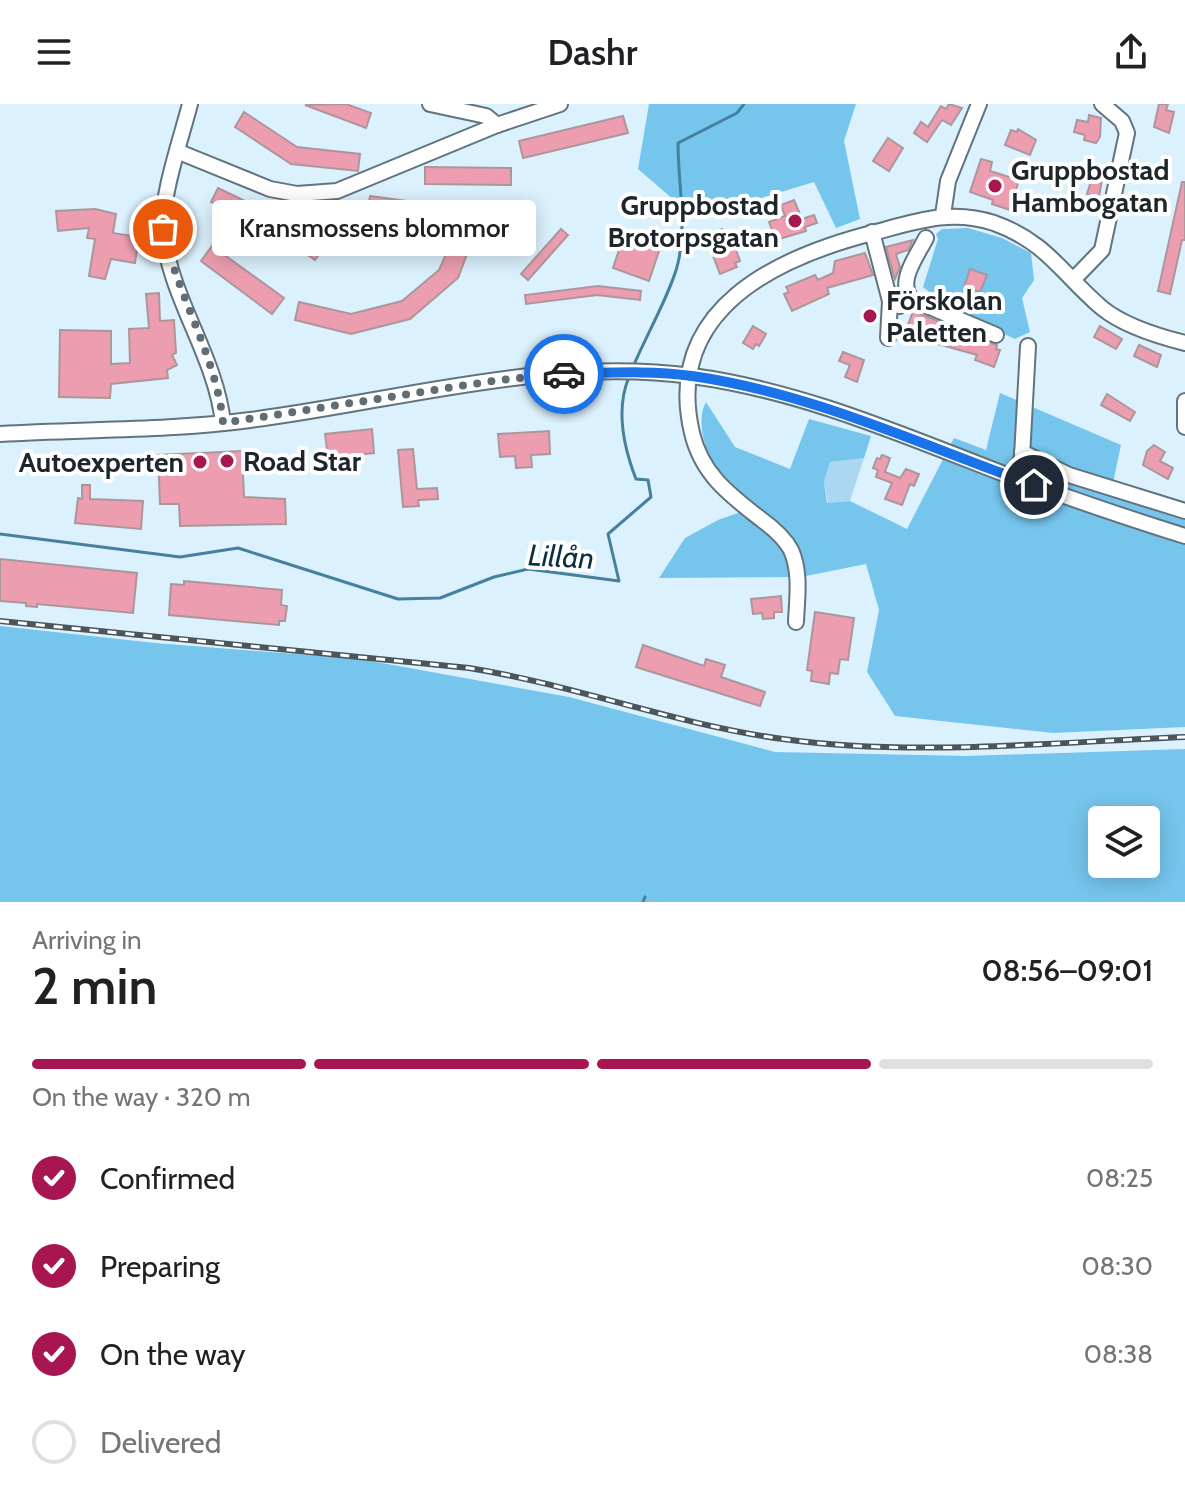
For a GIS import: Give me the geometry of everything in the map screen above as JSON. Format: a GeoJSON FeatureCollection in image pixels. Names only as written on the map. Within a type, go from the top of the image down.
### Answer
{"type":"FeatureCollection","features":[{"type":"Feature","properties":{"kind":"street"},"geometry":{"type":"LineString","coordinates":[[190,104],[165,203],[163,229],[178,285],[221,401],[223,423]]}},
{"type":"Feature","properties":{"kind":"street"},"geometry":{"type":"LineString","coordinates":[[430,104],[486,116],[497,125]]}},
{"type":"Feature","properties":{"kind":"street"},"geometry":{"type":"LineString","coordinates":[[179,152],[270,189],[297,194],[314,193],[348,188],[497,125],[560,104]]}},
{"type":"Feature","properties":{"kind":"street"},"geometry":{"type":"LineString","coordinates":[[943,215],[948,181],[979,104]]}},
{"type":"Feature","properties":{"kind":"street"},"geometry":{"type":"LineString","coordinates":[[1074,279],[1102,250],[1127,133],[1122,121],[1102,104]]}},
{"type":"Feature","properties":{"kind":"street"},"geometry":{"type":"LineString","coordinates":[[796,622],[798,579],[790,549],[779,533],[718,486],[705,468],[692,434],[688,375],[693,357],[716,317],[755,279],[788,261],[872,232],[943,215],[991,222],[1029,237],[1115,317],[1185,343]]}},
{"type":"Feature","properties":{"kind":"street"},"geometry":{"type":"LineString","coordinates":[[872,232],[891,305],[888,338]]}},
{"type":"Feature","properties":{"kind":"street"},"geometry":{"type":"LineString","coordinates":[[926,238],[907,277],[905,288],[911,299],[996,335]]}},
{"type":"Feature","properties":{"kind":"street"},"geometry":{"type":"LineString","coordinates":[[891,305],[900,306],[911,299]]}},
{"type":"Feature","properties":{"kind":"street"},"geometry":{"type":"LineString","coordinates":[[1014,477],[1022,452],[1028,346]]}},
{"type":"Feature","properties":{"kind":"street"},"geometry":{"type":"LineString","coordinates":[[0,434],[223,423],[499,380],[610,373],[688,375],[793,397],[866,420],[1014,477],[1185,536]]}},
{"type":"Feature","properties":{"kind":"street"},"geometry":{"type":"LineString","coordinates":[[1185,401],[1185,427]]}},
{"type":"Feature","properties":{"kind":"street"},"geometry":{"type":"LineString","coordinates":[[1022,452],[1069,475],[1185,511]]}},
{"type":"Feature","properties":{"kind":"shaded area"},"geometry":{"type":"Polygon","coordinates":[[[649,104],[856,104],[844,141],[860,219],[836,228],[814,182],[695,218],[638,169],[649,104]]]}},
{"type":"Feature","properties":{"kind":"shaded area"},"geometry":{"type":"Polygon","coordinates":[[[968,228],[1002,238],[1031,253],[1034,280],[1022,298],[1030,332],[1015,339],[951,309],[923,287],[938,239],[936,234],[942,229],[968,228]]]}},
{"type":"Feature","properties":{"kind":"shaded area"},"geometry":{"type":"Polygon","coordinates":[[[1000,393],[1121,445],[1113,483],[1185,503],[1185,727],[1053,733],[895,716],[867,672],[879,610],[866,564],[801,577],[659,578],[685,538],[718,520],[758,506],[728,483],[714,467],[702,428],[706,402],[735,447],[790,469],[809,419],[871,436],[864,458],[830,462],[824,482],[827,503],[850,501],[907,529],[954,438],[986,450],[1000,393]]]}},
{"type":"Feature","properties":{"kind":"shaded area"},"geometry":{"type":"Polygon","coordinates":[[[864,458],[850,501],[828,503],[824,482],[830,462],[864,458]]]}},
{"type":"Feature","properties":{"kind":"shaded area"},"geometry":{"type":"Polygon","coordinates":[[[0,626],[155,643],[360,659],[569,697],[775,752],[967,756],[1185,749],[1185,902],[0,902],[0,626]]]}},
{"type":"Feature","properties":{"kind":"building"},"geometry":{"type":"Polygon","coordinates":[[[346,104],[371,113],[366,128],[305,105],[346,104]]]}},
{"type":"Feature","properties":{"kind":"building"},"geometry":{"type":"Polygon","coordinates":[[[949,104],[962,108],[951,125],[942,120],[927,142],[914,133],[921,122],[928,127],[941,106],[946,109],[949,104]]]}},
{"type":"Feature","properties":{"kind":"building"},"geometry":{"type":"Polygon","coordinates":[[[1159,104],[1168,104],[1166,110],[1174,112],[1169,133],[1154,127],[1159,104]]]}},
{"type":"Feature","properties":{"kind":"building"},"geometry":{"type":"Polygon","coordinates":[[[244,112],[297,147],[360,154],[358,171],[291,164],[235,127],[244,112]]]}},
{"type":"Feature","properties":{"kind":"building"},"geometry":{"type":"Polygon","coordinates":[[[1089,115],[1101,118],[1100,137],[1096,143],[1084,140],[1085,135],[1074,132],[1077,120],[1088,122],[1089,115]]]}},
{"type":"Feature","properties":{"kind":"building"},"geometry":{"type":"Polygon","coordinates":[[[623,116],[628,133],[523,158],[519,141],[623,116]]]}},
{"type":"Feature","properties":{"kind":"building"},"geometry":{"type":"Polygon","coordinates":[[[1018,129],[1036,140],[1030,155],[1005,145],[1011,130],[1017,132],[1018,129]]]}},
{"type":"Feature","properties":{"kind":"building"},"geometry":{"type":"Polygon","coordinates":[[[888,138],[903,148],[889,171],[873,161],[888,138]]]}},
{"type":"Feature","properties":{"kind":"building","name":"Gruppbostad Hambogatan"},"geometry":{"type":"Polygon","coordinates":[[[981,159],[992,162],[990,171],[1019,180],[1010,210],[970,192],[981,159]]]}},
{"type":"Feature","properties":{"kind":"building"},"geometry":{"type":"Polygon","coordinates":[[[425,167],[511,168],[511,185],[425,184],[425,167]]]}},
{"type":"Feature","properties":{"kind":"building"},"geometry":{"type":"Polygon","coordinates":[[[1094,171],[1103,173],[1099,197],[1087,194],[1094,171]]]}},
{"type":"Feature","properties":{"kind":"building"},"geometry":{"type":"Polygon","coordinates":[[[1182,182],[1185,182],[1185,240],[1182,240],[1170,294],[1158,291],[1182,182]]]}},
{"type":"Feature","properties":{"kind":"building"},"geometry":{"type":"Polygon","coordinates":[[[218,188],[276,216],[324,247],[315,260],[265,227],[211,202],[218,188]]]}},
{"type":"Feature","properties":{"kind":"building"},"geometry":{"type":"Polygon","coordinates":[[[370,196],[408,201],[405,227],[366,223],[370,196]]]}},
{"type":"Feature","properties":{"kind":"building","name":"Gruppbostad Brotorpsgatan"},"geometry":{"type":"Polygon","coordinates":[[[794,200],[802,219],[814,215],[817,223],[805,227],[806,231],[776,240],[769,222],[785,216],[781,205],[794,200]]]}},
{"type":"Feature","properties":{"kind":"building"},"geometry":{"type":"Polygon","coordinates":[[[95,209],[116,214],[113,233],[139,237],[135,263],[111,259],[105,279],[89,276],[95,239],[87,238],[89,228],[58,231],[56,211],[95,209]]]}},
{"type":"Feature","properties":{"kind":"building"},"geometry":{"type":"Polygon","coordinates":[[[561,229],[568,235],[528,280],[521,274],[561,229]]]}},
{"type":"Feature","properties":{"kind":"building"},"geometry":{"type":"Polygon","coordinates":[[[722,229],[724,233],[729,231],[740,261],[735,263],[737,267],[720,274],[705,235],[722,229]]]}},
{"type":"Feature","properties":{"kind":"building"},"geometry":{"type":"Polygon","coordinates":[[[625,232],[661,245],[649,281],[613,268],[625,232]]]}},
{"type":"Feature","properties":{"kind":"building"},"geometry":{"type":"Polygon","coordinates":[[[455,234],[472,241],[458,278],[410,319],[351,334],[295,320],[299,302],[351,314],[402,301],[439,270],[455,234]]]}},
{"type":"Feature","properties":{"kind":"building"},"geometry":{"type":"Polygon","coordinates":[[[913,240],[908,250],[896,254],[900,267],[895,279],[886,247],[913,240]]]}},
{"type":"Feature","properties":{"kind":"building"},"geometry":{"type":"Polygon","coordinates":[[[212,246],[284,298],[272,314],[201,261],[212,246]]]}},
{"type":"Feature","properties":{"kind":"building"},"geometry":{"type":"Polygon","coordinates":[[[865,253],[873,275],[827,288],[829,294],[792,311],[784,294],[789,292],[786,287],[815,275],[818,280],[833,273],[835,261],[865,253]]]}},
{"type":"Feature","properties":{"kind":"building"},"geometry":{"type":"Polygon","coordinates":[[[970,269],[987,275],[980,292],[964,287],[970,269]]]}},
{"type":"Feature","properties":{"kind":"building"},"geometry":{"type":"Polygon","coordinates":[[[598,286],[641,291],[640,300],[597,295],[526,304],[525,295],[598,286]]]}},
{"type":"Feature","properties":{"kind":"building"},"geometry":{"type":"Polygon","coordinates":[[[159,293],[160,321],[174,320],[176,353],[172,355],[177,365],[167,370],[168,378],[111,384],[110,398],[59,397],[60,330],[111,331],[111,364],[130,363],[129,329],[149,328],[146,294],[159,293]]]}},
{"type":"Feature","properties":{"kind":"building"},"geometry":{"type":"Polygon","coordinates":[[[913,311],[997,345],[996,349],[1000,350],[994,367],[975,360],[977,355],[924,340],[926,335],[907,328],[913,311]]]}},
{"type":"Feature","properties":{"kind":"building"},"geometry":{"type":"Polygon","coordinates":[[[753,326],[766,334],[759,346],[756,344],[753,349],[743,343],[753,326]]]}},
{"type":"Feature","properties":{"kind":"building"},"geometry":{"type":"Polygon","coordinates":[[[1100,326],[1122,339],[1116,349],[1094,337],[1100,326]]]}},
{"type":"Feature","properties":{"kind":"building"},"geometry":{"type":"Polygon","coordinates":[[[1139,345],[1161,355],[1157,367],[1134,356],[1139,345]]]}},
{"type":"Feature","properties":{"kind":"building"},"geometry":{"type":"Polygon","coordinates":[[[843,352],[864,360],[857,382],[845,377],[850,365],[839,361],[843,352]]]}},
{"type":"Feature","properties":{"kind":"building"},"geometry":{"type":"Polygon","coordinates":[[[1107,394],[1135,412],[1130,421],[1101,405],[1107,394]]]}},
{"type":"Feature","properties":{"kind":"building"},"geometry":{"type":"Polygon","coordinates":[[[372,429],[374,453],[328,458],[325,434],[372,429]]]}},
{"type":"Feature","properties":{"kind":"building"},"geometry":{"type":"Polygon","coordinates":[[[549,431],[550,454],[531,455],[532,467],[516,468],[515,456],[500,457],[498,434],[549,431]]]}},
{"type":"Feature","properties":{"kind":"building"},"geometry":{"type":"Polygon","coordinates":[[[1154,445],[1165,452],[1160,461],[1173,468],[1168,479],[1143,465],[1147,451],[1154,445]]]}},
{"type":"Feature","properties":{"kind":"building"},"geometry":{"type":"Polygon","coordinates":[[[413,449],[417,489],[437,488],[438,499],[418,500],[419,506],[403,507],[398,450],[413,449]]]}},
{"type":"Feature","properties":{"kind":"building"},"geometry":{"type":"Polygon","coordinates":[[[242,451],[244,497],[285,499],[286,524],[180,526],[179,504],[160,504],[158,455],[242,451]]]}},
{"type":"Feature","properties":{"kind":"building"},"geometry":{"type":"Polygon","coordinates":[[[882,455],[890,458],[885,472],[900,478],[906,469],[919,474],[914,486],[910,484],[902,505],[885,499],[892,483],[876,477],[878,470],[873,468],[877,458],[880,459],[882,455]]]}},
{"type":"Feature","properties":{"kind":"building"},"geometry":{"type":"Polygon","coordinates":[[[82,485],[90,485],[90,499],[143,501],[141,529],[75,523],[78,498],[82,499],[82,485]]]}},
{"type":"Feature","properties":{"kind":"building"},"geometry":{"type":"Polygon","coordinates":[[[0,559],[137,573],[133,613],[37,604],[37,607],[0,601],[0,559]]]}},
{"type":"Feature","properties":{"kind":"building"},"geometry":{"type":"Polygon","coordinates":[[[184,581],[282,590],[281,605],[287,606],[285,621],[279,621],[279,625],[169,615],[171,584],[184,585],[184,581]]]}},
{"type":"Feature","properties":{"kind":"building"},"geometry":{"type":"Polygon","coordinates":[[[781,596],[782,612],[774,612],[774,618],[763,619],[762,613],[753,614],[751,599],[781,596]]]}},
{"type":"Feature","properties":{"kind":"building"},"geometry":{"type":"Polygon","coordinates":[[[815,612],[854,618],[848,660],[840,659],[838,674],[830,673],[829,684],[811,681],[812,671],[807,670],[815,612]]]}},
{"type":"Feature","properties":{"kind":"building"},"geometry":{"type":"Polygon","coordinates":[[[643,645],[704,666],[706,659],[725,665],[721,677],[765,692],[760,706],[636,667],[643,645]]]}},
{"type":"Feature","properties":{"kind":"waterway","name":"Lillån"},"geometry":{"type":"LineString","coordinates":[[633,367],[678,263],[682,218],[678,143],[737,113],[744,104]]}},
{"type":"Feature","properties":{"kind":"waterway","name":"Lillån"},"geometry":{"type":"LineString","coordinates":[[0,534],[180,557],[238,548],[398,599],[440,598],[494,577],[528,569],[619,581],[608,534],[651,497],[648,480],[636,479],[625,442],[622,402],[629,377]]}},
{"type":"Feature","properties":{"kind":"waterway"},"geometry":{"type":"LineString","coordinates":[[643,902],[645,897]]}},
{"type":"Feature","properties":{"kind":"railway"},"geometry":{"type":"LineString","coordinates":[[0,621],[469,668],[548,684],[743,733],[832,744],[984,747],[1185,737]]}},
{"type":"Feature","properties":{"kind":"way so far"},"geometry":{"type":"LineString","coordinates":[[163,229],[178,285],[221,401],[223,423],[499,380],[564,374]]}},
{"type":"Feature","properties":{"kind":"place","name":"Gruppbostad Hambogatan"},"geometry":{"type":"Point","coordinates":[995,186]}},
{"type":"Feature","properties":{"kind":"place","name":"Gruppbostad Brotorpsgatan"},"geometry":{"type":"Point","coordinates":[795,221]}},
{"type":"Feature","properties":{"kind":"place","name":"Kransmossens blommor"},"geometry":{"type":"Point","coordinates":[163,229]}},
{"type":"Feature","properties":{"kind":"place","name":"Förskolan Paletten"},"geometry":{"type":"Point","coordinates":[870,316]}},
{"type":"Feature","properties":{"kind":"place","name":"Road Star"},"geometry":{"type":"Point","coordinates":[227,461]}},
{"type":"Feature","properties":{"kind":"place","name":"Autoexperten"},"geometry":{"type":"Point","coordinates":[200,462]}},
{"type":"Feature","properties":{"kind":"route"},"geometry":{"type":"LineString","coordinates":[[564,374],[688,375],[734,382],[866,420],[1034,485]]}}]}
